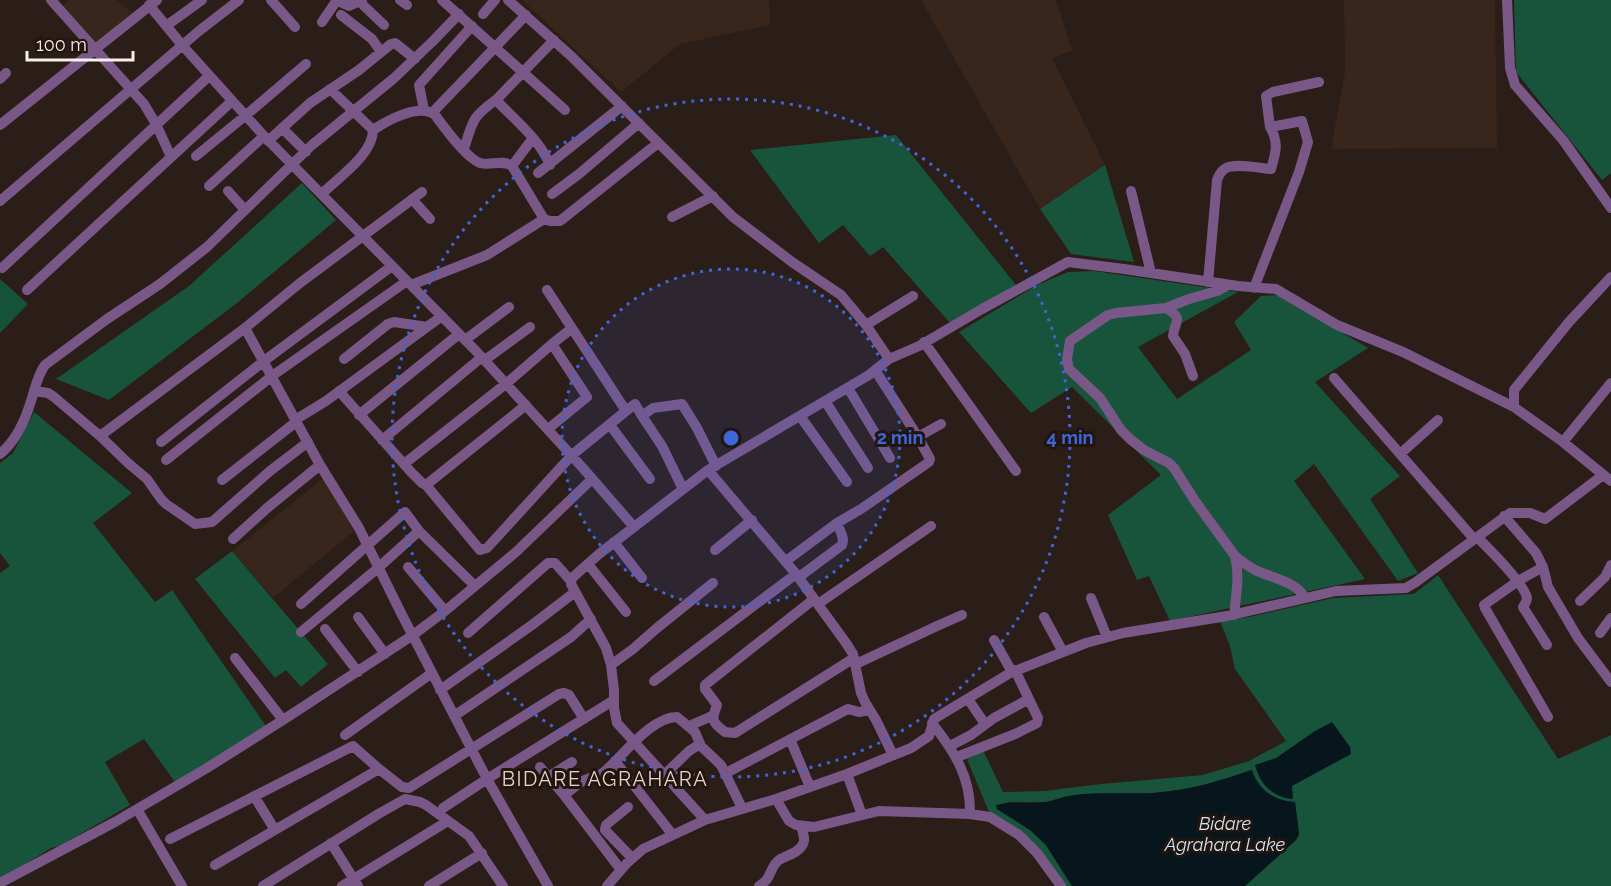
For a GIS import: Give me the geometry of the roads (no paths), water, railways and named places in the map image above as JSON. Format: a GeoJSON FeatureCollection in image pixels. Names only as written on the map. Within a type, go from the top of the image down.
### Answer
{"type":"FeatureCollection","features":[{"type":"Feature","properties":{"kind":"street"},"geometry":{"type":"LineString","coordinates":[[51,0],[144,104],[171,157]]}},
{"type":"Feature","properties":{"kind":"street"},"geometry":{"type":"LineString","coordinates":[[166,26],[202,0]]}},
{"type":"Feature","properties":{"kind":"street"},"geometry":{"type":"LineString","coordinates":[[0,201],[182,45],[239,0]]}},
{"type":"Feature","properties":{"kind":"street"},"geometry":{"type":"LineString","coordinates":[[271,0],[295,27]]}},
{"type":"Feature","properties":{"kind":"street"},"geometry":{"type":"LineString","coordinates":[[322,22],[337,0],[349,6],[362,0],[362,4],[384,25]]}},
{"type":"Feature","properties":{"kind":"street"},"geometry":{"type":"LineString","coordinates":[[442,0],[565,110]]}},
{"type":"Feature","properties":{"kind":"street"},"geometry":{"type":"LineString","coordinates":[[483,14],[495,0]]}},
{"type":"Feature","properties":{"kind":"street"},"geometry":{"type":"LineString","coordinates":[[508,0],[554,40],[747,229],[841,295],[866,325],[889,359]]}},
{"type":"Feature","properties":{"kind":"street"},"geometry":{"type":"LineString","coordinates":[[1507,0],[1510,68],[1515,85],[1563,140],[1611,208]]}},
{"type":"Feature","properties":{"kind":"street"},"geometry":{"type":"LineString","coordinates":[[0,125],[153,3],[166,26],[232,102],[507,383],[634,527]]}},
{"type":"Feature","properties":{"kind":"street"},"geometry":{"type":"LineString","coordinates":[[0,454],[18,432],[26,416],[38,376],[45,365],[107,319],[160,284],[207,247],[306,152],[415,59],[459,14]]}},
{"type":"Feature","properties":{"kind":"street"},"geometry":{"type":"LineString","coordinates":[[341,15],[372,39],[381,52]]}},
{"type":"Feature","properties":{"kind":"street"},"geometry":{"type":"LineString","coordinates":[[327,190],[364,154],[371,142],[373,130],[399,116],[428,112],[526,15]]}},
{"type":"Feature","properties":{"kind":"street"},"geometry":{"type":"LineString","coordinates":[[472,26],[419,85],[428,112],[470,157],[481,163],[502,162],[512,166],[544,219],[560,220],[658,142]]}},
{"type":"Feature","properties":{"kind":"street"},"geometry":{"type":"LineString","coordinates":[[464,149],[476,116],[497,99],[554,40]]}},
{"type":"Feature","properties":{"kind":"street"},"geometry":{"type":"LineString","coordinates":[[209,186],[282,128],[310,102],[360,70],[391,44],[395,43],[415,59]]}},
{"type":"Feature","properties":{"kind":"street"},"geometry":{"type":"LineString","coordinates":[[195,156],[306,64]]}},
{"type":"Feature","properties":{"kind":"street"},"geometry":{"type":"LineString","coordinates":[[2,268],[209,76]]}},
{"type":"Feature","properties":{"kind":"street"},"geometry":{"type":"LineString","coordinates":[[1208,282],[1217,180],[1226,168],[1237,166],[1271,169],[1277,145],[1270,127],[1266,96],[1273,92],[1319,82]]}},
{"type":"Feature","properties":{"kind":"street"},"geometry":{"type":"LineString","coordinates":[[330,89],[373,130]]}},
{"type":"Feature","properties":{"kind":"street"},"geometry":{"type":"LineString","coordinates":[[497,99],[533,138],[545,153],[550,165]]}},
{"type":"Feature","properties":{"kind":"street"},"geometry":{"type":"LineString","coordinates":[[27,290],[232,102]]}},
{"type":"Feature","properties":{"kind":"street"},"geometry":{"type":"LineString","coordinates":[[538,173],[621,106]]}},
{"type":"Feature","properties":{"kind":"street"},"geometry":{"type":"LineString","coordinates":[[1254,288],[1299,172],[1308,142],[1302,121],[1270,127]]}},
{"type":"Feature","properties":{"kind":"street"},"geometry":{"type":"LineString","coordinates":[[552,194],[639,123]]}},
{"type":"Feature","properties":{"kind":"street"},"geometry":{"type":"LineString","coordinates":[[282,128],[306,152]]}},
{"type":"Feature","properties":{"kind":"street"},"geometry":{"type":"LineString","coordinates":[[512,166],[533,138]]}},
{"type":"Feature","properties":{"kind":"street"},"geometry":{"type":"LineString","coordinates":[[228,191],[245,210]]}},
{"type":"Feature","properties":{"kind":"street"},"geometry":{"type":"LineString","coordinates":[[1131,191],[1151,273]]}},
{"type":"Feature","properties":{"kind":"street"},"geometry":{"type":"LineString","coordinates":[[97,433],[100,436],[422,192]]}},
{"type":"Feature","properties":{"kind":"street"},"geometry":{"type":"LineString","coordinates":[[672,217],[713,196]]}},
{"type":"Feature","properties":{"kind":"street"},"geometry":{"type":"LineString","coordinates":[[412,199],[430,219]]}},
{"type":"Feature","properties":{"kind":"street"},"geometry":{"type":"LineString","coordinates":[[166,460],[272,376],[409,283],[487,255],[544,219]]}},
{"type":"Feature","properties":{"kind":"street"},"geometry":{"type":"LineString","coordinates":[[570,580],[614,542],[712,468],[876,370],[889,359],[1068,262],[1228,285],[1276,289],[1337,325],[1403,352],[1514,407],[1563,442],[1607,478],[1545,519],[1530,513],[1510,513],[1504,516],[1406,588],[1336,591],[1234,615],[1123,633],[1013,671],[937,717],[925,739],[911,748],[847,774],[776,799],[705,820],[672,834],[643,849],[607,886]]}},
{"type":"Feature","properties":{"kind":"street"},"geometry":{"type":"LineString","coordinates":[[161,442],[264,361],[392,266]]}},
{"type":"Feature","properties":{"kind":"street"},"geometry":{"type":"LineString","coordinates":[[1514,407],[1514,390],[1569,322],[1611,277]]}},
{"type":"Feature","properties":{"kind":"street"},"geometry":{"type":"LineString","coordinates":[[1228,285],[1166,308],[1108,315],[1070,341],[1067,358],[1069,369],[1100,398],[1121,430],[1130,439],[1174,468],[1235,556],[1254,569],[1297,589],[1304,597]]}},
{"type":"Feature","properties":{"kind":"street"},"geometry":{"type":"LineString","coordinates":[[547,290],[626,411]]}},
{"type":"Feature","properties":{"kind":"street"},"geometry":{"type":"LineString","coordinates":[[866,325],[913,296]]}},
{"type":"Feature","properties":{"kind":"street"},"geometry":{"type":"LineString","coordinates":[[359,415],[462,337],[509,308]]}},
{"type":"Feature","properties":{"kind":"street"},"geometry":{"type":"LineString","coordinates":[[1166,308],[1172,311],[1177,319],[1173,336],[1185,354],[1193,376]]}},
{"type":"Feature","properties":{"kind":"street"},"geometry":{"type":"LineString","coordinates":[[222,480],[296,421],[442,316]]}},
{"type":"Feature","properties":{"kind":"street"},"geometry":{"type":"LineString","coordinates":[[344,359],[388,324],[394,322],[428,327]]}},
{"type":"Feature","properties":{"kind":"street"},"geometry":{"type":"LineString","coordinates":[[382,440],[483,358],[530,327]]}},
{"type":"Feature","properties":{"kind":"street"},"geometry":{"type":"LineString","coordinates":[[245,328],[320,465],[368,545],[440,690],[548,886]]}},
{"type":"Feature","properties":{"kind":"street"},"geometry":{"type":"LineString","coordinates":[[404,464],[507,383],[572,328]]}},
{"type":"Feature","properties":{"kind":"street"},"geometry":{"type":"LineString","coordinates":[[924,342],[1016,471]]}},
{"type":"Feature","properties":{"kind":"street"},"geometry":{"type":"LineString","coordinates":[[548,429],[587,398],[552,344]]}},
{"type":"Feature","properties":{"kind":"street"},"geometry":{"type":"LineString","coordinates":[[786,561],[837,523],[927,464],[930,459],[876,370]]}},
{"type":"Feature","properties":{"kind":"street"},"geometry":{"type":"LineString","coordinates":[[1334,378],[1400,454],[1518,582],[1527,597],[1523,607],[1547,645]]}},
{"type":"Feature","properties":{"kind":"street"},"geometry":{"type":"LineString","coordinates":[[1563,442],[1611,383]]}},
{"type":"Feature","properties":{"kind":"street"},"geometry":{"type":"LineString","coordinates":[[848,387],[890,458]]}},
{"type":"Feature","properties":{"kind":"street"},"geometry":{"type":"LineString","coordinates":[[34,391],[48,393],[54,397],[147,479],[166,504],[191,522],[198,524],[212,522],[270,471],[308,442]]}},
{"type":"Feature","properties":{"kind":"street"},"geometry":{"type":"LineString","coordinates":[[339,391],[404,464],[426,485],[480,550],[487,548],[572,455],[635,404],[662,446],[683,489]]}},
{"type":"Feature","properties":{"kind":"street"},"geometry":{"type":"LineString","coordinates":[[825,401],[868,468]]}},
{"type":"Feature","properties":{"kind":"street"},"geometry":{"type":"LineString","coordinates":[[642,416],[653,408],[682,404],[697,428],[712,468],[798,575],[846,642],[855,661],[861,693],[893,755]]}},
{"type":"Feature","properties":{"kind":"street"},"geometry":{"type":"LineString","coordinates":[[426,485],[526,405]]}},
{"type":"Feature","properties":{"kind":"street"},"geometry":{"type":"LineString","coordinates":[[800,416],[848,482]]}},
{"type":"Feature","properties":{"kind":"street"},"geometry":{"type":"LineString","coordinates":[[1400,454],[1438,420]]}},
{"type":"Feature","properties":{"kind":"street"},"geometry":{"type":"LineString","coordinates":[[918,437],[941,424]]}},
{"type":"Feature","properties":{"kind":"street"},"geometry":{"type":"LineString","coordinates":[[610,425],[650,479]]}},
{"type":"Feature","properties":{"kind":"street"},"geometry":{"type":"LineString","coordinates":[[233,539],[320,465]]}},
{"type":"Feature","properties":{"kind":"street"},"geometry":{"type":"LineString","coordinates":[[0,883],[16,881],[207,768],[413,636],[516,552],[592,479]]}},
{"type":"Feature","properties":{"kind":"street"},"geometry":{"type":"LineString","coordinates":[[301,604],[405,512],[419,531],[475,586]]}},
{"type":"Feature","properties":{"kind":"street"},"geometry":{"type":"LineString","coordinates":[[1504,516],[1536,553],[1543,567],[1548,587],[1578,638],[1611,682]]}},
{"type":"Feature","properties":{"kind":"street"},"geometry":{"type":"LineString","coordinates":[[715,550],[752,520]]}},
{"type":"Feature","properties":{"kind":"street"},"geometry":{"type":"LineString","coordinates":[[654,681],[842,545],[843,537],[837,523]]}},
{"type":"Feature","properties":{"kind":"street"},"geometry":{"type":"LineString","coordinates":[[689,726],[712,716],[717,705],[705,689],[705,685],[816,601],[932,526]]}},
{"type":"Feature","properties":{"kind":"street"},"geometry":{"type":"LineString","coordinates":[[301,632],[419,531]]}},
{"type":"Feature","properties":{"kind":"street"},"geometry":{"type":"LineString","coordinates":[[614,542],[642,578]]}},
{"type":"Feature","properties":{"kind":"street"},"geometry":{"type":"LineString","coordinates":[[1234,615],[1238,584],[1235,556]]}},
{"type":"Feature","properties":{"kind":"street"},"geometry":{"type":"LineString","coordinates":[[468,633],[548,563],[555,563],[570,580],[606,648],[611,665],[617,723],[705,820]]}},
{"type":"Feature","properties":{"kind":"street"},"geometry":{"type":"LineString","coordinates":[[588,564],[626,612]]}},
{"type":"Feature","properties":{"kind":"street"},"geometry":{"type":"LineString","coordinates":[[1580,601],[1608,579],[1611,565]]}},
{"type":"Feature","properties":{"kind":"street"},"geometry":{"type":"LineString","coordinates":[[408,567],[445,611]]}},
{"type":"Feature","properties":{"kind":"street"},"geometry":{"type":"LineString","coordinates":[[1543,567],[1484,605],[1548,717]]}},
{"type":"Feature","properties":{"kind":"street"},"geometry":{"type":"LineString","coordinates":[[611,665],[633,650],[713,583]]}},
{"type":"Feature","properties":{"kind":"street"},"geometry":{"type":"LineString","coordinates":[[440,690],[575,592]]}},
{"type":"Feature","properties":{"kind":"street"},"geometry":{"type":"LineString","coordinates":[[1091,597],[1107,638]]}},
{"type":"Feature","properties":{"kind":"street"},"geometry":{"type":"LineString","coordinates":[[712,716],[725,732],[735,733],[855,661],[962,615]]}},
{"type":"Feature","properties":{"kind":"street"},"geometry":{"type":"LineString","coordinates":[[358,617],[385,654]]}},
{"type":"Feature","properties":{"kind":"street"},"geometry":{"type":"LineString","coordinates":[[1044,617],[1063,652]]}},
{"type":"Feature","properties":{"kind":"street"},"geometry":{"type":"LineString","coordinates":[[1600,633],[1611,618]]}},
{"type":"Feature","properties":{"kind":"street"},"geometry":{"type":"LineString","coordinates":[[454,716],[571,637],[591,619]]}},
{"type":"Feature","properties":{"kind":"street"},"geometry":{"type":"LineString","coordinates":[[325,629],[358,672]]}},
{"type":"Feature","properties":{"kind":"street"},"geometry":{"type":"LineString","coordinates":[[957,757],[1037,723],[1038,718],[1029,699],[994,640]]}},
{"type":"Feature","properties":{"kind":"street"},"geometry":{"type":"LineString","coordinates":[[235,658],[283,720]]}},
{"type":"Feature","properties":{"kind":"street"},"geometry":{"type":"LineString","coordinates":[[345,735],[432,673]]}},
{"type":"Feature","properties":{"kind":"street"},"geometry":{"type":"LineString","coordinates":[[170,839],[354,746],[402,787],[409,788],[559,694],[569,695],[584,718]]}},
{"type":"Feature","properties":{"kind":"street"},"geometry":{"type":"LineString","coordinates":[[968,699],[985,724]]}},
{"type":"Feature","properties":{"kind":"street"},"geometry":{"type":"LineString","coordinates":[[950,746],[1029,699]]}},
{"type":"Feature","properties":{"kind":"street"},"geometry":{"type":"LineString","coordinates":[[443,808],[614,700]]}},
{"type":"Feature","properties":{"kind":"street"},"geometry":{"type":"LineString","coordinates":[[726,773],[848,709],[859,712],[870,710]]}},
{"type":"Feature","properties":{"kind":"street"},"geometry":{"type":"LineString","coordinates":[[564,795],[583,781],[603,773],[656,724],[677,717],[695,732],[706,752],[721,765],[742,808]]}},
{"type":"Feature","properties":{"kind":"street"},"geometry":{"type":"LineString","coordinates":[[932,723],[957,757],[970,797],[970,814]]}},
{"type":"Feature","properties":{"kind":"street"},"geometry":{"type":"LineString","coordinates":[[790,739],[810,787]]}},
{"type":"Feature","properties":{"kind":"street"},"geometry":{"type":"LineString","coordinates":[[664,775],[689,751],[700,744]]}},
{"type":"Feature","properties":{"kind":"street"},"geometry":{"type":"LineString","coordinates":[[615,761],[672,834]]}},
{"type":"Feature","properties":{"kind":"street"},"geometry":{"type":"LineString","coordinates":[[548,777],[572,762]]}},
{"type":"Feature","properties":{"kind":"street"},"geometry":{"type":"LineString","coordinates":[[540,767],[621,870]]}},
{"type":"Feature","properties":{"kind":"street"},"geometry":{"type":"LineString","coordinates":[[215,865],[379,769]]}},
{"type":"Feature","properties":{"kind":"street"},"geometry":{"type":"LineString","coordinates":[[847,774],[862,815]]}},
{"type":"Feature","properties":{"kind":"street"},"geometry":{"type":"LineString","coordinates":[[255,796],[275,830]]}},
{"type":"Feature","properties":{"kind":"street"},"geometry":{"type":"LineString","coordinates":[[263,886],[405,799],[420,802],[469,836],[482,853],[498,884]]}},
{"type":"Feature","properties":{"kind":"street"},"geometry":{"type":"LineString","coordinates":[[776,799],[789,821],[801,826],[814,827],[879,811],[970,814],[990,817],[1019,835],[1037,853],[1061,886]]}},
{"type":"Feature","properties":{"kind":"street"},"geometry":{"type":"LineString","coordinates":[[628,807],[606,825],[605,830],[632,858]]}},
{"type":"Feature","properties":{"kind":"street"},"geometry":{"type":"LineString","coordinates":[[137,809],[182,886]]}},
{"type":"Feature","properties":{"kind":"street"},"geometry":{"type":"LineString","coordinates":[[342,886],[356,882],[448,821]]}},
{"type":"Feature","properties":{"kind":"street"},"geometry":{"type":"LineString","coordinates":[[759,886],[769,879],[775,863],[798,851],[803,845],[805,841],[801,826]]}},
{"type":"Feature","properties":{"kind":"street"},"geometry":{"type":"LineString","coordinates":[[331,843],[356,882]]}},
{"type":"Feature","properties":{"kind":"street"},"geometry":{"type":"LineString","coordinates":[[429,886],[482,853]]}},
{"type":"Feature","properties":{"kind":"water","name":"Bidare Agrahara Lake"},"geometry":{"type":"Polygon","coordinates":[[[1332,722],[1350,747],[1351,754],[1292,786],[1293,799],[1279,796],[1268,789],[1255,765],[1276,758],[1332,722]]]}},
{"type":"Feature","properties":{"kind":"water","name":"Bidare Agrahara Lake"},"geometry":{"type":"Polygon","coordinates":[[[1252,770],[1258,783],[1268,793],[1280,799],[1295,802],[1299,834],[1296,840],[1245,886],[1072,886],[1046,845],[1030,830],[997,809],[996,805],[1040,803],[1090,794],[1166,792],[1203,785],[1252,770]]]}},
{"type":"Feature","properties":{"kind":"district","name":"BIDARE AGRAHARA"},"geometry":{"type":"Point","coordinates":[605,779]}}]}
